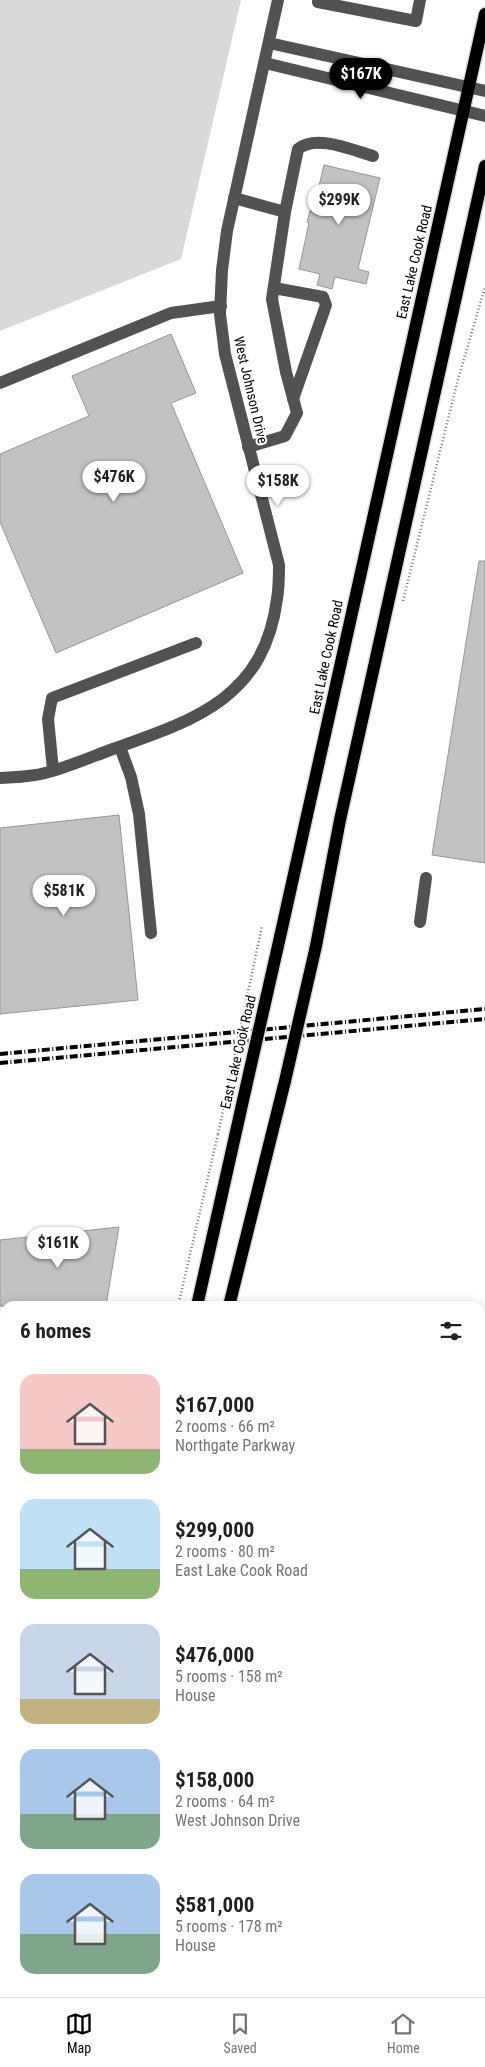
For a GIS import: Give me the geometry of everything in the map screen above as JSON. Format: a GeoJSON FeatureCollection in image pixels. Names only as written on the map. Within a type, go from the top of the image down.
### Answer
{"type":"FeatureCollection","features":[{"type":"Feature","properties":{"kind":"main road","name":"East Lake Cook Road"},"geometry":{"type":"LineString","coordinates":[[198,1301],[485,14]]}},
{"type":"Feature","properties":{"kind":"main road"},"geometry":{"type":"LineString","coordinates":[[230,1301],[285,1081],[316,946],[340,820],[485,166]]}},
{"type":"Feature","properties":{"kind":"street","name":"West Johnson Drive"},"geometry":{"type":"LineString","coordinates":[[0,778],[45,773],[168,729],[206,712],[231,693],[248,675],[262,651],[270,631],[277,600],[279,565],[225,354],[220,306],[227,231],[278,0]]}},
{"type":"Feature","properties":{"kind":"street"},"geometry":{"type":"LineString","coordinates":[[318,0],[318,2],[416,21],[420,0]]}},
{"type":"Feature","properties":{"kind":"street"},"geometry":{"type":"LineString","coordinates":[[269,43],[485,91]]}},
{"type":"Feature","properties":{"kind":"street"},"geometry":{"type":"LineString","coordinates":[[265,63],[485,116]]}},
{"type":"Feature","properties":{"kind":"street"},"geometry":{"type":"LineString","coordinates":[[248,447],[285,436],[297,413],[272,299],[285,212],[298,149],[305,143],[318,141],[373,156]]}},
{"type":"Feature","properties":{"kind":"street"},"geometry":{"type":"LineString","coordinates":[[234,198],[285,212]]}},
{"type":"Feature","properties":{"kind":"street"},"geometry":{"type":"LineString","coordinates":[[274,288],[323,297],[326,305],[293,399]]}},
{"type":"Feature","properties":{"kind":"street"},"geometry":{"type":"LineString","coordinates":[[0,383],[171,313],[220,306]]}},
{"type":"Feature","properties":{"kind":"street"},"geometry":{"type":"LineString","coordinates":[[53,770],[48,719],[52,698],[196,643]]}},
{"type":"Feature","properties":{"kind":"street"},"geometry":{"type":"LineString","coordinates":[[120,747],[131,777],[139,814],[151,933]]}},
{"type":"Feature","properties":{"kind":"street"},"geometry":{"type":"LineString","coordinates":[[420,922],[426,878]]}},
{"type":"Feature","properties":{"kind":"path"},"geometry":{"type":"LineString","coordinates":[[403,602],[456,384],[485,287]]}},
{"type":"Feature","properties":{"kind":"path"},"geometry":{"type":"LineString","coordinates":[[179,1301],[218,1134],[262,926]]}},
{"type":"Feature","properties":{"kind":"shaded area"},"geometry":{"type":"Polygon","coordinates":[[[0,0],[241,0],[181,259],[0,331],[0,0]]]}},
{"type":"Feature","properties":{"kind":"building"},"geometry":{"type":"Polygon","coordinates":[[[324,165],[380,178],[358,269],[369,272],[366,284],[335,277],[332,289],[317,285],[320,274],[299,269],[309,223],[307,222],[310,211],[313,211],[324,165]]]}},
{"type":"Feature","properties":{"kind":"building"},"geometry":{"type":"Polygon","coordinates":[[[171,334],[196,393],[171,403],[243,573],[56,653],[0,522],[0,454],[89,416],[72,376],[171,334]]]}},
{"type":"Feature","properties":{"kind":"building"},"geometry":{"type":"Polygon","coordinates":[[[479,561],[485,561],[485,863],[432,855],[479,561]]]}},
{"type":"Feature","properties":{"kind":"building"},"geometry":{"type":"Polygon","coordinates":[[[119,815],[138,1000],[0,1014],[0,828],[119,815]]]}},
{"type":"Feature","properties":{"kind":"building"},"geometry":{"type":"Polygon","coordinates":[[[119,1227],[107,1301],[0,1301],[0,1240],[119,1227]]]}},
{"type":"Feature","properties":{"kind":"railway"},"geometry":{"type":"LineString","coordinates":[[0,1054],[485,1009]]}},
{"type":"Feature","properties":{"kind":"railway"},"geometry":{"type":"LineString","coordinates":[[0,1063],[485,1019]]}}]}
